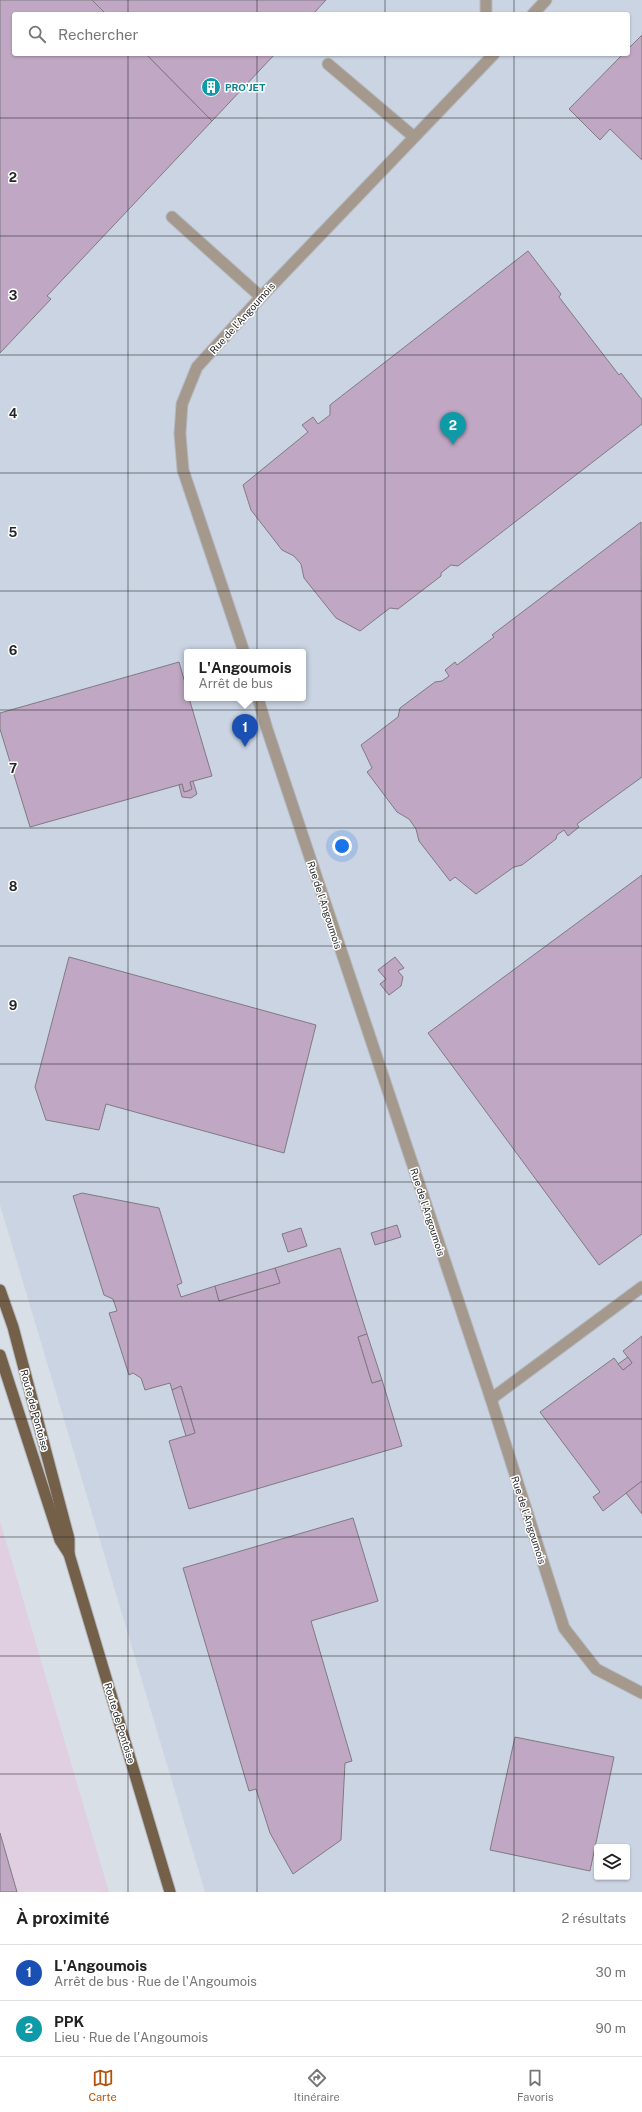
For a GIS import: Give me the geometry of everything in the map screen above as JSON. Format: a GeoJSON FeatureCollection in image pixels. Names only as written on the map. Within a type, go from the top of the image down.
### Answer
{"type":"FeatureCollection","features":[{"type":"Feature","properties":{"kind":"main road","name":"Route de Pontoise"},"geometry":{"type":"LineString","coordinates":[[0,1290],[13,1327],[69,1539],[69,1554]]}},
{"type":"Feature","properties":{"kind":"main road","name":"Route de Pontoise"},"geometry":{"type":"LineString","coordinates":[[0,1355],[60,1540],[69,1554],[170,1892]]}},
{"type":"Feature","properties":{"kind":"street"},"geometry":{"type":"LineString","coordinates":[[486,0],[486,12]]}},
{"type":"Feature","properties":{"kind":"street"},"geometry":{"type":"LineString","coordinates":[[535,12],[546,0]]}},
{"type":"Feature","properties":{"kind":"street","name":"Rue de l'Angoumois"},"geometry":{"type":"LineString","coordinates":[[243,649],[183,470],[180,434],[182,404],[197,367],[261,297],[489,56]]}},
{"type":"Feature","properties":{"kind":"street"},"geometry":{"type":"LineString","coordinates":[[328,64],[414,137]]}},
{"type":"Feature","properties":{"kind":"street"},"geometry":{"type":"LineString","coordinates":[[172,217],[261,297]]}},
{"type":"Feature","properties":{"kind":"street","name":"Rue de l'Angoumois"},"geometry":{"type":"LineString","coordinates":[[259,701],[491,1399],[564,1628],[596,1669],[642,1693]]}},
{"type":"Feature","properties":{"kind":"street"},"geometry":{"type":"LineString","coordinates":[[491,1399],[642,1287]]}},
{"type":"Feature","properties":{"kind":"shaded area"},"geometry":{"type":"Polygon","coordinates":[[[0,0],[642,0],[642,1892],[205,1892],[0,1205],[0,0]]]}},
{"type":"Feature","properties":{"kind":"shaded area"},"geometry":{"type":"Polygon","coordinates":[[[0,1521],[109,1892],[0,1892],[0,1521]]]}},
{"type":"Feature","properties":{"kind":"building"},"geometry":{"type":"Polygon","coordinates":[[[0,0],[92,0],[104,12],[12,12],[12,56],[148,56],[212,121],[47,296],[51,299],[0,353],[0,0]]]}},
{"type":"Feature","properties":{"kind":"building"},"geometry":{"type":"Polygon","coordinates":[[[92,0],[326,0],[315,12],[104,12],[92,0]]]}},
{"type":"Feature","properties":{"kind":"building"},"geometry":{"type":"Polygon","coordinates":[[[642,35],[642,160],[610,129],[600,140],[569,109],[621,56],[630,56],[630,47],[642,35]]]}},
{"type":"Feature","properties":{"kind":"building","name":"PRO'JET"},"geometry":{"type":"Polygon","coordinates":[[[148,56],[273,56],[212,121],[148,56]]]}},
{"type":"Feature","properties":{"kind":"building"},"geometry":{"type":"Polygon","coordinates":[[[528,251],[561,294],[559,297],[619,375],[621,373],[642,400],[642,424],[458,566],[451,565],[441,573],[441,576],[398,609],[390,608],[360,631],[336,618],[304,578],[301,564],[294,556],[282,550],[251,510],[243,485],[308,432],[302,425],[313,417],[318,424],[330,415],[330,405],[528,251]]]}},
{"type":"Feature","properties":{"kind":"building"},"geometry":{"type":"Polygon","coordinates":[[[641,522],[642,777],[577,824],[579,827],[568,836],[564,830],[557,835],[556,839],[522,865],[514,867],[476,894],[455,877],[450,881],[419,841],[416,829],[409,819],[397,812],[367,772],[372,768],[361,745],[398,717],[400,708],[435,682],[442,681],[449,676],[445,670],[455,662],[457,665],[494,637],[492,635],[641,522]]]}},
{"type":"Feature","properties":{"kind":"building"},"geometry":{"type":"Polygon","coordinates":[[[179,662],[184,680],[184,701],[190,701],[212,776],[190,782],[192,789],[188,791],[184,792],[182,784],[30,827],[0,729],[0,713],[179,662]]]}},
{"type":"Feature","properties":{"kind":"building"},"geometry":{"type":"Polygon","coordinates":[[[193,781],[197,794],[191,798],[182,797],[179,785],[182,784],[184,792],[188,791],[192,789],[190,782],[193,781]]]}},
{"type":"Feature","properties":{"kind":"building"},"geometry":{"type":"Polygon","coordinates":[[[642,875],[642,1234],[599,1265],[428,1033],[642,875]]]}},
{"type":"Feature","properties":{"kind":"building"},"geometry":{"type":"Polygon","coordinates":[[[69,957],[316,1025],[284,1153],[106,1104],[99,1130],[46,1120],[35,1087],[69,957]]]}},
{"type":"Feature","properties":{"kind":"building"},"geometry":{"type":"Polygon","coordinates":[[[395,957],[404,968],[398,971],[403,977],[401,986],[389,995],[380,984],[386,979],[378,970],[395,957]]]}},
{"type":"Feature","properties":{"kind":"building"},"geometry":{"type":"Polygon","coordinates":[[[82,1193],[159,1208],[182,1283],[177,1285],[181,1297],[215,1286],[219,1301],[280,1283],[275,1268],[340,1248],[367,1334],[358,1337],[372,1383],[382,1380],[402,1446],[189,1509],[169,1441],[195,1433],[181,1386],[172,1390],[170,1383],[145,1390],[141,1378],[133,1373],[129,1375],[109,1313],[117,1311],[113,1299],[104,1295],[73,1196],[82,1193]]]}},
{"type":"Feature","properties":{"kind":"building"},"geometry":{"type":"Polygon","coordinates":[[[397,1225],[401,1237],[375,1245],[371,1233],[397,1225]]]}},
{"type":"Feature","properties":{"kind":"building"},"geometry":{"type":"Polygon","coordinates":[[[301,1228],[307,1246],[288,1252],[282,1234],[301,1228]]]}},
{"type":"Feature","properties":{"kind":"building"},"geometry":{"type":"Polygon","coordinates":[[[275,1268],[280,1283],[219,1301],[215,1286],[275,1268]]]}},
{"type":"Feature","properties":{"kind":"building"},"geometry":{"type":"Polygon","coordinates":[[[367,1334],[382,1380],[372,1383],[358,1337],[367,1334]]]}},
{"type":"Feature","properties":{"kind":"building"},"geometry":{"type":"Polygon","coordinates":[[[642,1336],[642,1481],[603,1511],[593,1497],[600,1492],[540,1412],[614,1358],[623,1370],[632,1363],[623,1351],[642,1336]]]}},
{"type":"Feature","properties":{"kind":"building"},"geometry":{"type":"Polygon","coordinates":[[[628,1357],[632,1363],[623,1370],[618,1364],[628,1357]]]}},
{"type":"Feature","properties":{"kind":"building"},"geometry":{"type":"Polygon","coordinates":[[[181,1386],[195,1433],[186,1436],[172,1390],[181,1386]]]}},
{"type":"Feature","properties":{"kind":"building"},"geometry":{"type":"Polygon","coordinates":[[[642,1481],[642,1514],[626,1493],[642,1481]]]}},
{"type":"Feature","properties":{"kind":"building"},"geometry":{"type":"Polygon","coordinates":[[[353,1518],[378,1601],[311,1621],[352,1761],[345,1763],[341,1840],[293,1874],[270,1833],[256,1789],[249,1791],[183,1568],[353,1518]]]}},
{"type":"Feature","properties":{"kind":"building"},"geometry":{"type":"Polygon","coordinates":[[[515,1737],[614,1757],[596,1844],[594,1844],[590,1871],[490,1850],[515,1737]]]}},
{"type":"Feature","properties":{"kind":"building"},"geometry":{"type":"Polygon","coordinates":[[[0,1833],[17,1892],[0,1892],[0,1833]]]}},
{"type":"Feature","properties":{"kind":"place","name":"PRO'JET"},"geometry":{"type":"Point","coordinates":[211,87]}},
{"type":"Feature","properties":{"kind":"place","name":"PPK"},"geometry":{"type":"Point","coordinates":[453,445]}},
{"type":"Feature","properties":{"kind":"place","name":"L'Angoumois"},"geometry":{"type":"Point","coordinates":[245,747]}}]}
